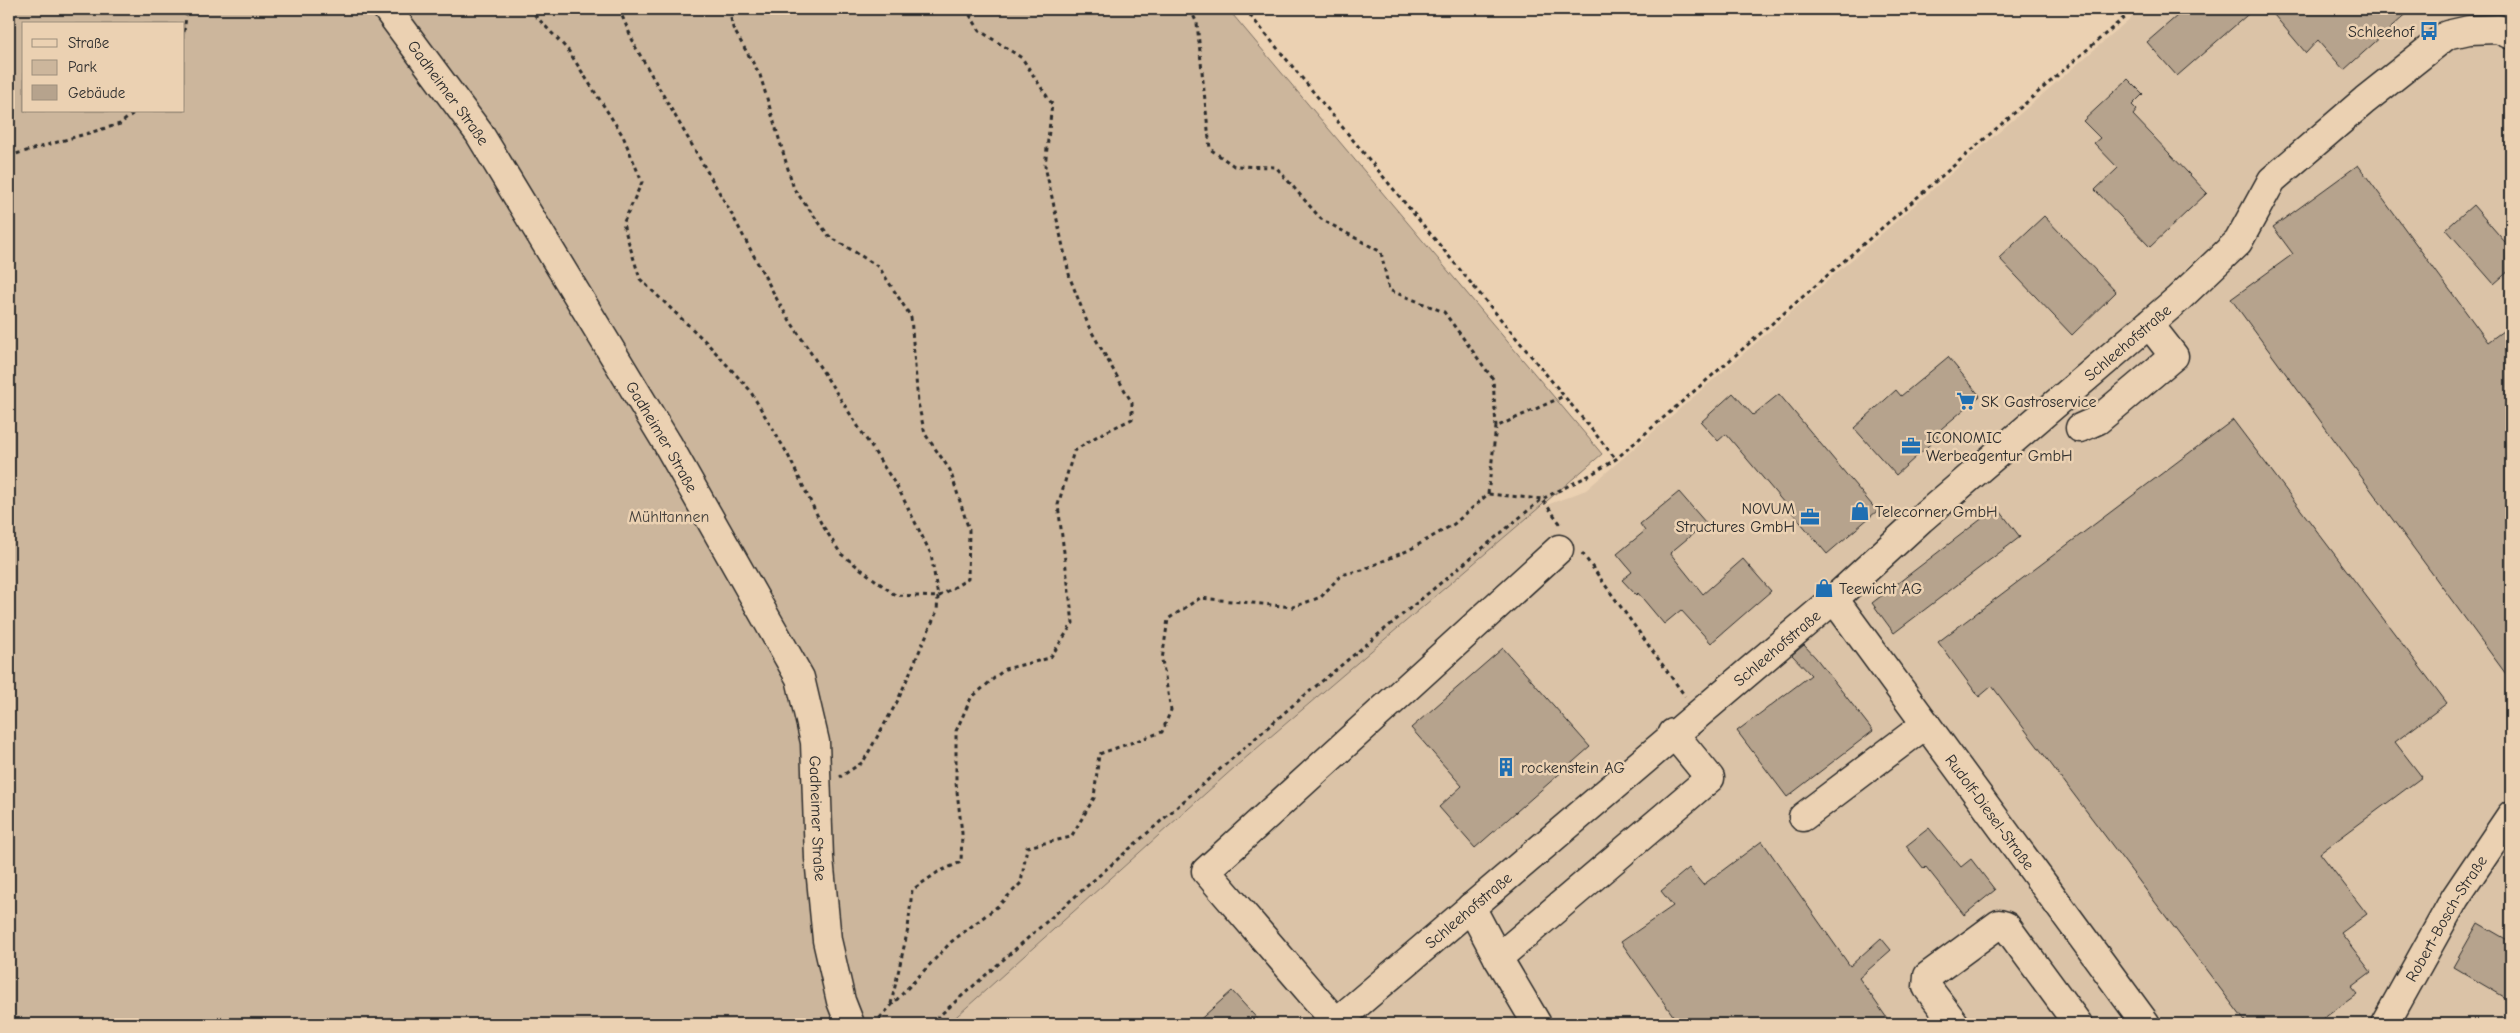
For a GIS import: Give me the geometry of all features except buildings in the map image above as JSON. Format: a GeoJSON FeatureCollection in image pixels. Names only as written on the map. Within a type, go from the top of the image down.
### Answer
{"type":"FeatureCollection","features":[{"type":"Feature","properties":{"kind":"street","name":"Gadheimer Straße"},"geometry":{"type":"LineString","coordinates":[[387,9],[479,132],[667,443],[800,678],[815,742],[820,858],[827,940],[841,1001],[850,1024]]}},
{"type":"Feature","properties":{"kind":"street","name":"Schleehofstraße"},"geometry":{"type":"LineString","coordinates":[[1335,1023],[1697,712],[1834,598],[1921,519],[2149,324],[2238,242],[2272,180],[2419,55],[2447,35],[2505,24]]}},
{"type":"Feature","properties":{"kind":"street"},"geometry":{"type":"LineString","coordinates":[[2080,428],[2098,420],[2174,356],[2149,324]]}},
{"type":"Feature","properties":{"kind":"street"},"geometry":{"type":"LineString","coordinates":[[1335,1023],[1206,872],[1567,542]]}},
{"type":"Feature","properties":{"kind":"street","name":"Rudolf-Diesel-Straße"},"geometry":{"type":"LineString","coordinates":[[1834,598],[2146,1024]]}},
{"type":"Feature","properties":{"kind":"street"},"geometry":{"type":"LineString","coordinates":[[1803,817],[1926,724]]}},
{"type":"Feature","properties":{"kind":"street"},"geometry":{"type":"LineString","coordinates":[[1498,958],[1710,778],[1673,733]]}},
{"type":"Feature","properties":{"kind":"street","name":"Robert-Bosch-Straße"},"geometry":{"type":"LineString","coordinates":[[2385,1024],[2455,898],[2511,815]]}},
{"type":"Feature","properties":{"kind":"street"},"geometry":{"type":"LineString","coordinates":[[1471,907],[1533,1018]]}},
{"type":"Feature","properties":{"kind":"street"},"geometry":{"type":"LineString","coordinates":[[1955,1024],[1927,987],[1928,976],[1999,924],[2006,926],[2078,1024]]}},
{"type":"Feature","properties":{"kind":"path"},"geometry":{"type":"LineString","coordinates":[[185,22],[186,9]]}},
{"type":"Feature","properties":{"kind":"path"},"geometry":{"type":"LineString","coordinates":[[529,9],[568,50],[623,136],[642,182],[623,224],[640,279],[706,342],[749,390],[787,453],[821,523],[841,554],[895,594],[938,597],[968,579],[969,530],[950,470],[925,434],[918,403],[911,317],[879,267],[829,236],[794,189],[760,75],[733,28],[729,9]]}},
{"type":"Feature","properties":{"kind":"path"},"geometry":{"type":"LineString","coordinates":[[619,9],[636,48],[730,211],[780,305],[900,490],[931,554],[938,597],[937,611],[897,702],[863,762],[818,791]]}},
{"type":"Feature","properties":{"kind":"path"},"geometry":{"type":"LineString","coordinates":[[891,1004],[908,929],[912,890],[938,872],[961,862],[962,833],[956,782],[956,731],[971,698],[1005,669],[1050,658],[1073,622],[1058,504],[1074,451],[1099,435],[1132,419],[1132,403],[1089,327],[1070,278],[1045,166],[1052,104],[1022,58],[980,31],[966,9]]}},
{"type":"Feature","properties":{"kind":"path"},"geometry":{"type":"LineString","coordinates":[[874,1024],[951,942],[998,906],[1021,883],[1027,847],[1071,838],[1094,798],[1099,754],[1162,732],[1171,710],[1162,660],[1168,619],[1200,598],[1293,606],[1321,598],[1340,575],[1362,570],[1409,550],[1454,524],[1488,494],[1496,427],[1493,379],[1444,312],[1388,290],[1381,252],[1322,219],[1276,167],[1234,166],[1210,150],[1197,23],[1190,9]]}},
{"type":"Feature","properties":{"kind":"path"},"geometry":{"type":"LineString","coordinates":[[1245,9],[1616,459]]}},
{"type":"Feature","properties":{"kind":"path"},"geometry":{"type":"LineString","coordinates":[[930,1024],[1292,706],[1542,499],[1590,475],[1616,459],[2134,9]]}},
{"type":"Feature","properties":{"kind":"path"},"geometry":{"type":"LineString","coordinates":[[9,156],[120,124],[135,112]]}},
{"type":"Feature","properties":{"kind":"path"},"geometry":{"type":"LineString","coordinates":[[1496,427],[1564,396]]}},
{"type":"Feature","properties":{"kind":"path"},"geometry":{"type":"LineString","coordinates":[[1488,494],[1542,499]]}},
{"type":"Feature","properties":{"kind":"path"},"geometry":{"type":"LineString","coordinates":[[1542,499],[1567,542],[1697,712]]}},
{"type":"Feature","properties":{"kind":"shaded area"},"geometry":{"type":"Polygon","coordinates":[[[2141,9],[2511,9],[2511,1024],[948,1024],[1235,767],[1539,508],[1586,490],[2141,9]]]}},
{"type":"Feature","properties":{"kind":"green space","name":"Mühltannen"},"geometry":{"type":"Polygon","coordinates":[[[9,9],[1228,9],[1602,454],[1235,767],[948,1024],[9,1024],[9,9]]]}},
{"type":"Feature","properties":{"kind":"place","name":"Schleehof"},"geometry":{"type":"Point","coordinates":[2429,31]}},
{"type":"Feature","properties":{"kind":"place","name":"SK Gastroservice"},"geometry":{"type":"Point","coordinates":[1966,401]}},
{"type":"Feature","properties":{"kind":"place","name":"ICONOMIC Werbeagentur GmbH"},"geometry":{"type":"Point","coordinates":[1911,446]}},
{"type":"Feature","properties":{"kind":"place","name":"Telecorner GmbH"},"geometry":{"type":"Point","coordinates":[1860,511]}},
{"type":"Feature","properties":{"kind":"place","name":"NOVUM Structures GmbH"},"geometry":{"type":"Point","coordinates":[1810,517]}},
{"type":"Feature","properties":{"kind":"place","name":"Teewicht AG"},"geometry":{"type":"Point","coordinates":[1824,588]}},
{"type":"Feature","properties":{"kind":"place","name":"rockenstein AG"},"geometry":{"type":"Point","coordinates":[1506,767]}}]}
